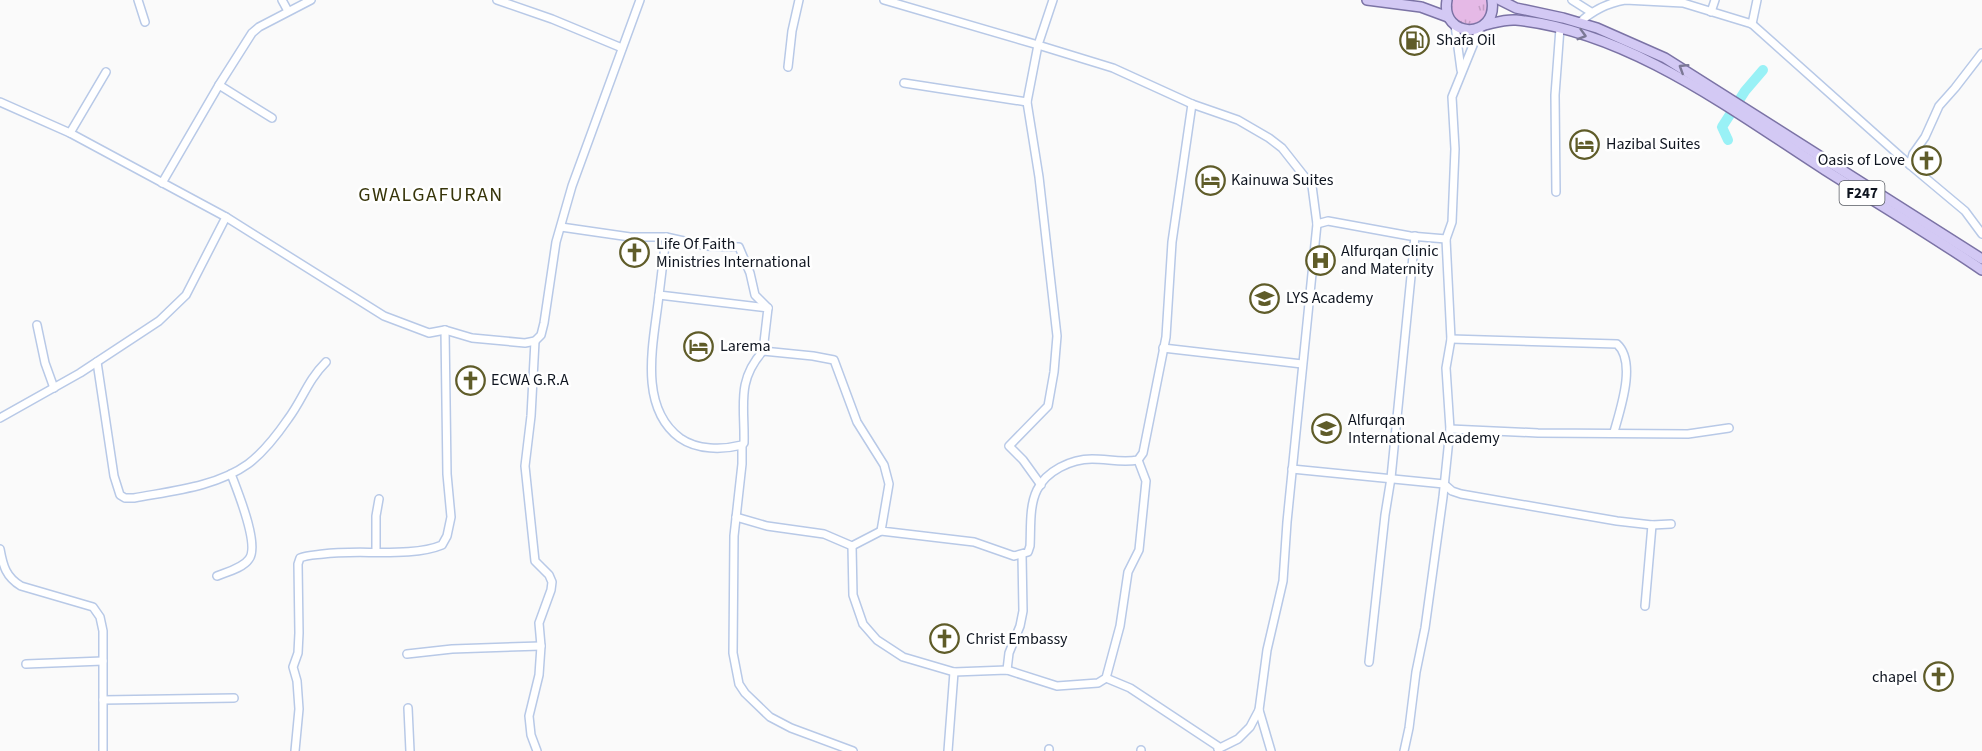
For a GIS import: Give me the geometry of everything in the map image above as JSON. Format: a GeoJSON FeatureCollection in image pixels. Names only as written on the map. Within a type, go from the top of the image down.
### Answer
{"type":"FeatureCollection","features":[{"type":"Feature","properties":{"kind":"main road"},"geometry":{"type":"LineString","coordinates":[[1367,0],[1421,7],[1448,17],[1455,25]]}},
{"type":"Feature","properties":{"kind":"main road"},"geometry":{"type":"LineString","coordinates":[[1447,0],[1448,17]]}},
{"type":"Feature","properties":{"kind":"main road"},"geometry":{"type":"LineString","coordinates":[[1482,26],[1492,11],[1492,0]]}},
{"type":"Feature","properties":{"kind":"main road","name":"F247"},"geometry":{"type":"LineString","coordinates":[[1500,0],[1516,8],[1597,28],[1652,51],[1982,270]]}},
{"type":"Feature","properties":{"kind":"main road","name":"F247"},"geometry":{"type":"LineString","coordinates":[[1455,25],[1469,30],[1515,20],[1560,28],[1594,38],[1647,60],[1730,103]]}},
{"type":"Feature","properties":{"kind":"main road","name":"F247"},"geometry":{"type":"LineString","coordinates":[[1744,112],[1982,259]]}},
{"type":"Feature","properties":{"kind":"street"},"geometry":{"type":"LineString","coordinates":[[138,0],[145,22]]}},
{"type":"Feature","properties":{"kind":"street"},"geometry":{"type":"LineString","coordinates":[[282,0],[288,11]]}},
{"type":"Feature","properties":{"kind":"street"},"geometry":{"type":"LineString","coordinates":[[162,183],[252,33],[259,27],[311,0]]}},
{"type":"Feature","properties":{"kind":"street"},"geometry":{"type":"LineString","coordinates":[[497,0],[552,19],[622,48]]}},
{"type":"Feature","properties":{"kind":"street"},"geometry":{"type":"LineString","coordinates":[[0,102],[70,133],[226,217],[384,316],[429,333],[445,330],[472,338],[525,343],[535,341],[541,335],[556,242],[573,186],[640,0]]}},
{"type":"Feature","properties":{"kind":"street"},"geometry":{"type":"LineString","coordinates":[[788,67],[792,31],[799,0]]}},
{"type":"Feature","properties":{"kind":"street"},"geometry":{"type":"LineString","coordinates":[[884,0],[1113,68],[1192,104],[1238,120],[1282,148],[1312,186],[1317,224],[1283,581],[1276,621],[1267,650],[1259,710],[1250,727],[1238,739],[1218,749],[1130,688],[1106,678]]}},
{"type":"Feature","properties":{"kind":"street"},"geometry":{"type":"LineString","coordinates":[[1041,485],[1023,460],[1009,446],[1048,406],[1054,372],[1057,336],[1039,177],[1027,102],[1038,45],[1053,0]]}},
{"type":"Feature","properties":{"kind":"street"},"geometry":{"type":"LineString","coordinates":[[1572,0],[1591,12]]}},
{"type":"Feature","properties":{"kind":"street"},"geometry":{"type":"LineString","coordinates":[[1579,23],[1591,12],[1625,0],[1684,2],[1752,24],[1965,211],[1982,234]]}},
{"type":"Feature","properties":{"kind":"street"},"geometry":{"type":"LineString","coordinates":[[1711,12],[1715,0]]}},
{"type":"Feature","properties":{"kind":"street"},"geometry":{"type":"LineString","coordinates":[[1752,24],[1757,0]]}},
{"type":"Feature","properties":{"kind":"street"},"geometry":{"type":"LineString","coordinates":[[1455,25],[1461,72]]}},
{"type":"Feature","properties":{"kind":"street"},"geometry":{"type":"LineString","coordinates":[[1404,751],[1425,628],[1450,429],[1446,368],[1450,339],[1446,239],[1452,222],[1455,149],[1452,97],[1482,26]]}},
{"type":"Feature","properties":{"kind":"street"},"geometry":{"type":"LineString","coordinates":[[1556,192],[1555,95],[1560,28]]}},
{"type":"Feature","properties":{"kind":"street"},"geometry":{"type":"LineString","coordinates":[[1910,165],[1913,154],[1925,137],[1939,106],[1982,52]]}},
{"type":"Feature","properties":{"kind":"street"},"geometry":{"type":"LineString","coordinates":[[70,133],[106,72]]}},
{"type":"Feature","properties":{"kind":"street"},"geometry":{"type":"LineString","coordinates":[[903,83],[1027,102]]}},
{"type":"Feature","properties":{"kind":"street"},"geometry":{"type":"LineString","coordinates":[[219,85],[272,118]]}},
{"type":"Feature","properties":{"kind":"street"},"geometry":{"type":"LineString","coordinates":[[852,546],[881,531],[974,542],[999,552],[1014,556],[1022,555],[1028,552],[1032,508],[1037,490],[1053,471],[1090,459],[1125,462],[1138,460],[1143,453],[1166,337],[1172,242],[1192,104]]}},
{"type":"Feature","properties":{"kind":"street"},"geometry":{"type":"LineString","coordinates":[[0,418],[97,362],[159,321],[186,295],[226,217]]}},
{"type":"Feature","properties":{"kind":"street"},"geometry":{"type":"LineString","coordinates":[[1317,224],[1328,221],[1446,239]]}},
{"type":"Feature","properties":{"kind":"street"},"geometry":{"type":"LineString","coordinates":[[561,226],[630,237],[666,237],[706,246],[740,248],[750,273],[755,295],[768,308]]}},
{"type":"Feature","properties":{"kind":"street"},"geometry":{"type":"LineString","coordinates":[[1369,662],[1391,478],[1415,236]]}},
{"type":"Feature","properties":{"kind":"street"},"geometry":{"type":"LineString","coordinates":[[666,237],[651,369],[657,409],[669,430],[690,445],[731,447],[742,445]]}},
{"type":"Feature","properties":{"kind":"street"},"geometry":{"type":"LineString","coordinates":[[659,295],[768,308]]}},
{"type":"Feature","properties":{"kind":"street"},"geometry":{"type":"LineString","coordinates":[[768,308],[763,351],[748,372],[744,392],[744,442],[734,536],[733,653],[739,684],[770,717],[791,728],[853,751]]}},
{"type":"Feature","properties":{"kind":"street"},"geometry":{"type":"LineString","coordinates":[[37,325],[45,363],[54,388]]}},
{"type":"Feature","properties":{"kind":"street"},"geometry":{"type":"LineString","coordinates":[[295,751],[299,709],[297,681],[293,668],[299,633],[299,561],[303,557],[342,552],[435,548],[442,545],[447,536],[451,517],[447,474],[445,330]]}},
{"type":"Feature","properties":{"kind":"street"},"geometry":{"type":"LineString","coordinates":[[1450,339],[1617,344],[1623,349],[1627,370],[1614,432]]}},
{"type":"Feature","properties":{"kind":"street"},"geometry":{"type":"LineString","coordinates":[[535,341],[531,416],[525,466],[534,561],[549,574],[552,582],[539,623],[541,646],[539,675],[529,716],[531,735],[537,751]]}},
{"type":"Feature","properties":{"kind":"street"},"geometry":{"type":"LineString","coordinates":[[1163,348],[1302,364]]}},
{"type":"Feature","properties":{"kind":"street"},"geometry":{"type":"LineString","coordinates":[[763,351],[834,360],[857,422],[884,465],[889,484],[881,531]]}},
{"type":"Feature","properties":{"kind":"street"},"geometry":{"type":"LineString","coordinates":[[97,362],[114,476],[120,495],[125,498],[192,486],[231,474],[249,463],[275,437],[315,374],[326,362]]}},
{"type":"Feature","properties":{"kind":"street"},"geometry":{"type":"LineString","coordinates":[[1450,429],[1538,433],[1688,434],[1729,428]]}},
{"type":"Feature","properties":{"kind":"street"},"geometry":{"type":"LineString","coordinates":[[852,546],[853,595],[862,624],[877,640],[903,657],[954,672],[1007,670],[1057,686],[1098,683],[1106,678],[1120,626],[1128,572],[1139,550],[1146,481],[1138,460]]}},
{"type":"Feature","properties":{"kind":"street"},"geometry":{"type":"LineString","coordinates":[[1292,469],[1444,484],[1452,491],[1461,494],[1652,525],[1671,524]]}},
{"type":"Feature","properties":{"kind":"street"},"geometry":{"type":"LineString","coordinates":[[216,576],[249,560],[252,553],[250,531],[231,474]]}},
{"type":"Feature","properties":{"kind":"street"},"geometry":{"type":"LineString","coordinates":[[375,552],[379,499]]}},
{"type":"Feature","properties":{"kind":"street"},"geometry":{"type":"LineString","coordinates":[[736,517],[767,526],[824,534],[852,546]]}},
{"type":"Feature","properties":{"kind":"street"},"geometry":{"type":"LineString","coordinates":[[1645,606],[1652,525]]}},
{"type":"Feature","properties":{"kind":"street"},"geometry":{"type":"LineString","coordinates":[[0,549],[4,569],[9,577],[21,586],[93,607],[101,621],[103,751]]}},
{"type":"Feature","properties":{"kind":"street"},"geometry":{"type":"LineString","coordinates":[[1007,670],[1009,653],[1020,626],[1023,611],[1022,555]]}},
{"type":"Feature","properties":{"kind":"street"},"geometry":{"type":"LineString","coordinates":[[407,654],[452,649],[541,646]]}},
{"type":"Feature","properties":{"kind":"street"},"geometry":{"type":"LineString","coordinates":[[26,664],[103,661]]}},
{"type":"Feature","properties":{"kind":"street"},"geometry":{"type":"LineString","coordinates":[[948,751],[954,672]]}},
{"type":"Feature","properties":{"kind":"street"},"geometry":{"type":"LineString","coordinates":[[103,700],[234,698]]}},
{"type":"Feature","properties":{"kind":"street"},"geometry":{"type":"LineString","coordinates":[[408,708],[410,751]]}},
{"type":"Feature","properties":{"kind":"street"},"geometry":{"type":"LineString","coordinates":[[1259,710],[1271,751]]}},
{"type":"Feature","properties":{"kind":"green space"},"geometry":{"type":"Polygon","coordinates":[[[1450,0],[1489,0],[1488,9],[1480,22],[1468,27],[1461,25],[1451,14],[1450,0]]]}},
{"type":"Feature","properties":{"kind":"waterway"},"geometry":{"type":"LineString","coordinates":[[1728,140],[1722,127],[1745,91],[1763,70]]}},
{"type":"Feature","properties":{"kind":"place","name":"Shafa Oil"},"geometry":{"type":"Point","coordinates":[1415,40]}},
{"type":"Feature","properties":{"kind":"place","name":"Hazibal Suites"},"geometry":{"type":"Point","coordinates":[1585,144]}},
{"type":"Feature","properties":{"kind":"place","name":"Oasis of Love"},"geometry":{"type":"Point","coordinates":[1926,160]}},
{"type":"Feature","properties":{"kind":"place","name":"Kainuwa Suites"},"geometry":{"type":"Point","coordinates":[1210,180]}},
{"type":"Feature","properties":{"kind":"place","name":"Life Of Faith Ministries International"},"geometry":{"type":"Point","coordinates":[635,253]}},
{"type":"Feature","properties":{"kind":"place","name":"Alfurqan Clinic and Maternity"},"geometry":{"type":"Point","coordinates":[1320,260]}},
{"type":"Feature","properties":{"kind":"place","name":"LYS Academy"},"geometry":{"type":"Point","coordinates":[1265,298]}},
{"type":"Feature","properties":{"kind":"place","name":"Larema"},"geometry":{"type":"Point","coordinates":[699,346]}},
{"type":"Feature","properties":{"kind":"place","name":"ECWA G.R.A"},"geometry":{"type":"Point","coordinates":[470,380]}},
{"type":"Feature","properties":{"kind":"place","name":"Alfurqan International Academy"},"geometry":{"type":"Point","coordinates":[1327,429]}},
{"type":"Feature","properties":{"kind":"place","name":"Christ Embassy"},"geometry":{"type":"Point","coordinates":[945,639]}},
{"type":"Feature","properties":{"kind":"place","name":"chapel"},"geometry":{"type":"Point","coordinates":[1938,677]}},
{"type":"Feature","properties":{"kind":"district","name":"GWALGAFURAN"},"geometry":{"type":"Point","coordinates":[431,195]}}]}
